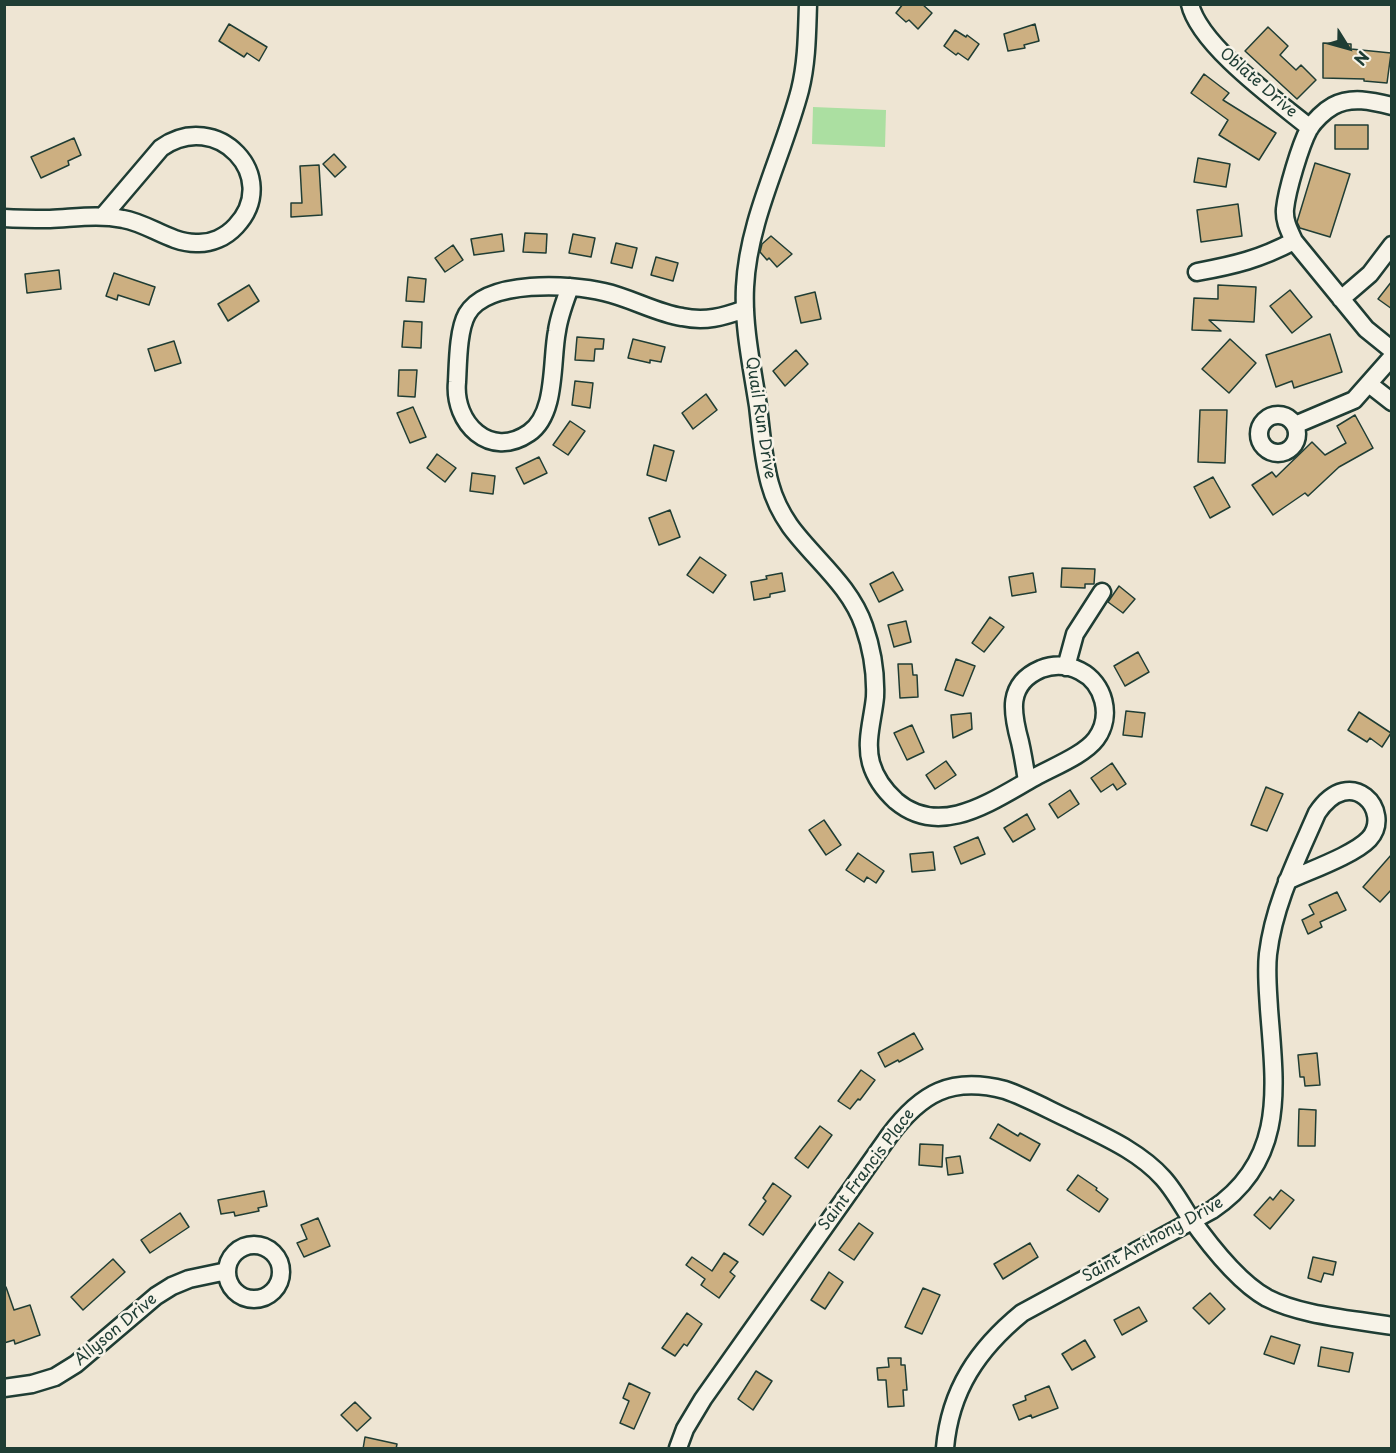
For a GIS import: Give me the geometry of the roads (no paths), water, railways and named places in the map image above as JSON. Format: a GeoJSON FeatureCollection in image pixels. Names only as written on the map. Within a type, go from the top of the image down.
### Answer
{"type":"FeatureCollection","features":[{"type":"Feature","properties":{"kind":"street","name":"Quail Run Drive"},"geometry":{"type":"LineString","coordinates":[[808,4],[800,91],[753,238],[745,286],[745,309],[768,474],[773,494],[790,525],[847,593],[863,621],[868,636],[875,684],[868,749],[871,764],[878,779],[898,803],[911,811],[935,818],[948,818],[980,807],[1085,750],[1096,739],[1103,726],[1105,711],[1099,689],[1084,673],[1066,667]]}},
{"type":"Feature","properties":{"kind":"street","name":"Oblate Drive"},"geometry":{"type":"LineString","coordinates":[[1190,4],[1191,11],[1208,38],[1226,59],[1310,128]]}},
{"type":"Feature","properties":{"kind":"street","name":"Oblate Drive"},"geometry":{"type":"LineString","coordinates":[[1392,106],[1365,100],[1342,102],[1324,112],[1310,128],[1289,187],[1285,211],[1287,227],[1294,240],[1366,329],[1392,350]]}},
{"type":"Feature","properties":{"kind":"street"},"geometry":{"type":"LineString","coordinates":[[4,218],[51,219],[104,216],[126,219],[180,241],[198,244],[215,240],[237,226],[246,211],[251,194],[249,176],[242,159],[229,146],[213,137],[186,136],[169,142],[161,148],[104,216]]}},
{"type":"Feature","properties":{"kind":"street"},"geometry":{"type":"LineString","coordinates":[[1197,272],[1239,265],[1268,255],[1294,240]]}},
{"type":"Feature","properties":{"kind":"street"},"geometry":{"type":"LineString","coordinates":[[1341,299],[1370,274],[1392,245]]}},
{"type":"Feature","properties":{"kind":"street"},"geometry":{"type":"LineString","coordinates":[[570,287],[556,331],[549,399],[545,414],[530,433],[515,440],[500,442],[479,435],[464,420],[458,407],[456,392],[463,326],[467,314],[476,304],[499,292],[528,287],[570,287],[606,292],[681,317],[719,318],[745,309]]}},
{"type":"Feature","properties":{"kind":"street"},"geometry":{"type":"LineString","coordinates":[[1295,425],[1350,403],[1392,357]]}},
{"type":"Feature","properties":{"kind":"street"},"geometry":{"type":"LineString","coordinates":[[1369,384],[1392,402]]}},
{"type":"Feature","properties":{"kind":"street"},"geometry":{"type":"LineString","coordinates":[[1027,782],[1023,753],[1013,720],[1015,697],[1022,684],[1034,673],[1055,666],[1066,667],[1075,634],[1102,592]]}},
{"type":"Feature","properties":{"kind":"street","name":"Saint Anthony Drive"},"geometry":{"type":"LineString","coordinates":[[945,1449],[951,1414],[969,1371],[998,1333],[1022,1313],[1212,1210],[1236,1192],[1257,1161],[1271,1127],[1275,1092],[1268,955],[1279,904],[1287,881],[1317,813],[1330,796],[1347,790],[1356,792],[1371,802],[1377,820],[1371,837],[1354,850],[1287,881]]}},
{"type":"Feature","properties":{"kind":"street","name":"Saint Francis Place"},"geometry":{"type":"LineString","coordinates":[[678,1449],[685,1429],[703,1400],[889,1136],[915,1105],[951,1086],[988,1085],[1021,1096],[1115,1142],[1152,1167],[1164,1179],[1193,1221],[1235,1270],[1254,1289],[1267,1297],[1281,1304],[1311,1312],[1392,1326]]}},
{"type":"Feature","properties":{"kind":"street","name":"Allyson Drive"},"geometry":{"type":"LineString","coordinates":[[4,1388],[32,1384],[55,1377],[76,1364],[156,1296],[172,1286],[189,1279],[227,1271]]}}]}
